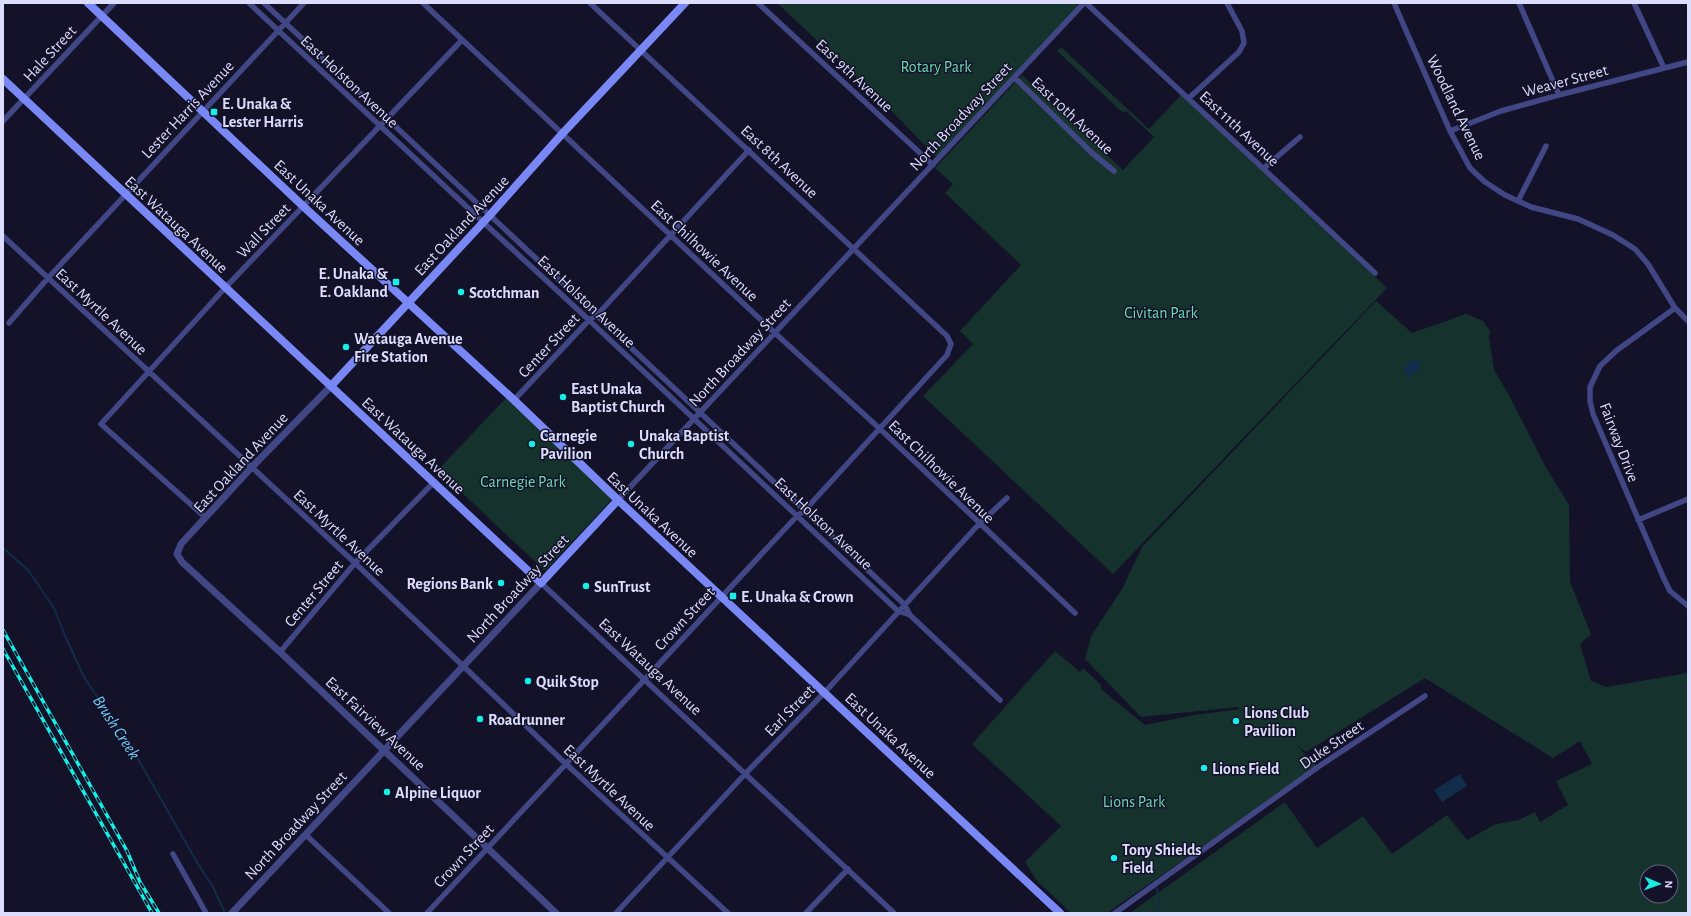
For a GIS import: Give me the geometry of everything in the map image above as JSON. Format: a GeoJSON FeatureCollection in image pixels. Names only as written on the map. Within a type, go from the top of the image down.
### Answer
{"type":"FeatureCollection","features":[{"type":"Feature","properties":{"kind":"main road","name":"East Unaka Avenue"},"geometry":{"type":"LineString","coordinates":[[88,3],[304,207],[514,400],[722,598],[825,692],[1060,913]]}},
{"type":"Feature","properties":{"kind":"main road","name":"East Oakland Avenue"},"geometry":{"type":"LineString","coordinates":[[331,386],[490,215],[562,134],[685,3]]}},
{"type":"Feature","properties":{"kind":"main road","name":"East Watauga Avenue"},"geometry":{"type":"LineString","coordinates":[[3,79],[25,98],[125,195],[541,583]]}},
{"type":"Feature","properties":{"kind":"main road","name":"North Broadway Street"},"geometry":{"type":"LineString","coordinates":[[541,583],[618,500]]}},
{"type":"Feature","properties":{"kind":"street","name":"Hale Street"},"geometry":{"type":"LineString","coordinates":[[3,121],[114,3]]}},
{"type":"Feature","properties":{"kind":"street","name":"East Holston Avenue"},"geometry":{"type":"LineString","coordinates":[[249,3],[379,126],[695,419],[898,611],[910,615]]}},
{"type":"Feature","properties":{"kind":"street","name":"East Holston Avenue"},"geometry":{"type":"LineString","coordinates":[[264,3],[904,604],[910,615],[1000,700]]}},
{"type":"Feature","properties":{"kind":"street","name":"Lester Harris Avenue"},"geometry":{"type":"LineString","coordinates":[[9,323],[48,278],[304,3]]}},
{"type":"Feature","properties":{"kind":"street","name":"East Chilhowie Avenue"},"geometry":{"type":"LineString","coordinates":[[423,3],[1075,613]]}},
{"type":"Feature","properties":{"kind":"street","name":"East 8th Avenue"},"geometry":{"type":"LineString","coordinates":[[590,3],[855,249],[950,340]]}},
{"type":"Feature","properties":{"kind":"street","name":"East 9th Avenue"},"geometry":{"type":"LineString","coordinates":[[758,3],[933,165]]}},
{"type":"Feature","properties":{"kind":"street","name":"North Broadway Street"},"geometry":{"type":"LineString","coordinates":[[618,500],[776,334],[1085,3]]}},
{"type":"Feature","properties":{"kind":"street","name":"East 11th Avenue"},"geometry":{"type":"LineString","coordinates":[[1085,3],[1189,98],[1375,273]]}},
{"type":"Feature","properties":{"kind":"street"},"geometry":{"type":"LineString","coordinates":[[1189,98],[1239,52],[1244,43],[1242,31],[1226,3]]}},
{"type":"Feature","properties":{"kind":"street","name":"Woodland Avenue"},"geometry":{"type":"LineString","coordinates":[[1394,3],[1450,131],[1470,168],[1496,190],[1518,201],[1532,207],[1578,219],[1613,235],[1635,249],[1648,264],[1675,308],[1688,321]]}},
{"type":"Feature","properties":{"kind":"street"},"geometry":{"type":"LineString","coordinates":[[1519,3],[1559,94]]}},
{"type":"Feature","properties":{"kind":"street"},"geometry":{"type":"LineString","coordinates":[[1634,3],[1664,68]]}},
{"type":"Feature","properties":{"kind":"street","name":"Wall Street"},"geometry":{"type":"LineString","coordinates":[[206,518],[102,424],[225,288],[462,40]]}},
{"type":"Feature","properties":{"kind":"street","name":"Weaver Street"},"geometry":{"type":"LineString","coordinates":[[1450,131],[1501,112],[1559,94],[1688,62]]}},
{"type":"Feature","properties":{"kind":"street","name":"East 10th Avenue"},"geometry":{"type":"LineString","coordinates":[[1015,78],[1092,153],[1114,171]]}},
{"type":"Feature","properties":{"kind":"street"},"geometry":{"type":"LineString","coordinates":[[1264,168],[1300,137]]}},
{"type":"Feature","properties":{"kind":"street"},"geometry":{"type":"LineString","coordinates":[[1518,201],[1546,146]]}},
{"type":"Feature","properties":{"kind":"street","name":"Center Street"},"geometry":{"type":"LineString","coordinates":[[514,400],[589,320],[597,315],[749,150]]}},
{"type":"Feature","properties":{"kind":"street","name":"East Myrtle Avenue"},"geometry":{"type":"LineString","coordinates":[[3,236],[464,665],[565,763],[728,913]]}},
{"type":"Feature","properties":{"kind":"street","name":"Fairway Drive"},"geometry":{"type":"LineString","coordinates":[[1675,308],[1605,360],[1594,376],[1590,387],[1590,401],[1593,414],[1670,591],[1688,606]]}},
{"type":"Feature","properties":{"kind":"street","name":"Crown Street"},"geometry":{"type":"LineString","coordinates":[[426,913],[488,848],[565,763],[722,598],[947,355],[950,349],[950,340]]}},
{"type":"Feature","properties":{"kind":"street","name":"East Oakland Avenue"},"geometry":{"type":"LineString","coordinates":[[178,554],[181,544],[251,468],[331,386]]}},
{"type":"Feature","properties":{"kind":"street","name":"Center Street"},"geometry":{"type":"LineString","coordinates":[[280,652],[355,564],[434,482]]}},
{"type":"Feature","properties":{"kind":"street","name":"Earl Street"},"geometry":{"type":"LineString","coordinates":[[616,913],[745,774],[825,692],[904,604],[979,524],[1007,498]]}},
{"type":"Feature","properties":{"kind":"street"},"geometry":{"type":"LineString","coordinates":[[1638,520],[1688,499]]}},
{"type":"Feature","properties":{"kind":"street","name":"East Fairview Avenue"},"geometry":{"type":"LineString","coordinates":[[178,554],[182,562],[280,652],[556,913]]}},
{"type":"Feature","properties":{"kind":"street","name":"North Broadway Street"},"geometry":{"type":"LineString","coordinates":[[232,913],[541,583]]}},
{"type":"Feature","properties":{"kind":"street","name":"East Watauga Avenue"},"geometry":{"type":"LineString","coordinates":[[541,583],[894,913]]}},
{"type":"Feature","properties":{"kind":"street","name":"Duke Street"},"geometry":{"type":"LineString","coordinates":[[1115,913],[1318,767],[1426,696]]}},
{"type":"Feature","properties":{"kind":"street"},"geometry":{"type":"LineString","coordinates":[[306,835],[389,913]]}},
{"type":"Feature","properties":{"kind":"street"},"geometry":{"type":"LineString","coordinates":[[173,854],[206,913]]}},
{"type":"Feature","properties":{"kind":"street"},"geometry":{"type":"LineString","coordinates":[[806,913],[848,869]]}},
{"type":"Feature","properties":{"kind":"green space","name":"Rotary Park"},"geometry":{"type":"Polygon","coordinates":[[[777,3],[1075,3],[1078,6],[937,158],[886,105],[777,3]]]}},
{"type":"Feature","properties":{"kind":"green space","name":"Civitan Park"},"geometry":{"type":"Polygon","coordinates":[[[1061,47],[1149,129],[1181,95],[1387,288],[1113,574],[923,396],[973,344],[960,331],[1021,265],[945,193],[953,184],[935,168],[1022,75],[1123,170],[1154,137],[1126,111],[1123,113],[1057,51],[1061,47]]]}},
{"type":"Feature","properties":{"kind":"green space","name":"Lions Park"},"geometry":{"type":"Polygon","coordinates":[[[1376,301],[1412,333],[1466,314],[1483,321],[1490,331],[1489,337],[1494,370],[1510,397],[1544,464],[1569,505],[1570,582],[1591,634],[1580,644],[1591,681],[1606,687],[1688,673],[1688,913],[1130,913],[1285,802],[1317,848],[1363,816],[1392,854],[1447,815],[1467,840],[1496,824],[1519,820],[1535,812],[1540,822],[1568,805],[1556,781],[1592,764],[1580,741],[1553,758],[1425,678],[1306,752],[1296,745],[1318,767],[1107,913],[1071,913],[1036,880],[1025,862],[1061,826],[972,744],[1055,651],[1080,672],[1083,668],[1100,684],[1102,690],[1145,725],[1194,715],[1240,709],[1238,707],[1141,717],[1085,659],[1091,636],[1122,589],[1142,547],[1376,301]]]}},
{"type":"Feature","properties":{"kind":"green space","name":"Carnegie Park"},"geometry":{"type":"Polygon","coordinates":[[[507,397],[613,498],[545,571],[438,470],[507,397]]]}},
{"type":"Feature","properties":{"kind":"water"},"geometry":{"type":"Polygon","coordinates":[[[1413,360],[1419,361],[1421,367],[1417,372],[1409,376],[1405,374],[1404,369],[1407,364],[1413,360]]]}},
{"type":"Feature","properties":{"kind":"water"},"geometry":{"type":"Polygon","coordinates":[[[1460,774],[1467,786],[1442,802],[1434,790],[1460,774]]]}},
{"type":"Feature","properties":{"kind":"waterway","name":"Brush Creek"},"geometry":{"type":"LineString","coordinates":[[3,548],[28,570],[54,608],[84,677],[134,752],[198,864],[213,887],[225,913]]}},
{"type":"Feature","properties":{"kind":"waterway"},"geometry":{"type":"LineString","coordinates":[[1157,888],[1160,913]]}},
{"type":"Feature","properties":{"kind":"railway"},"geometry":{"type":"LineString","coordinates":[[3,630],[127,851],[140,882],[159,913]]}},
{"type":"Feature","properties":{"kind":"railway"},"geometry":{"type":"LineString","coordinates":[[3,649],[152,913]]}},
{"type":"Feature","properties":{"kind":"place","name":"E. Unaka & Lester Harris"},"geometry":{"type":"Point","coordinates":[214,112]}},
{"type":"Feature","properties":{"kind":"place","name":"E. Unaka & E. Oakland"},"geometry":{"type":"Point","coordinates":[396,282]}},
{"type":"Feature","properties":{"kind":"place","name":"Scotchman"},"geometry":{"type":"Point","coordinates":[461,292]}},
{"type":"Feature","properties":{"kind":"place","name":"Watauga Avenue Fire Station"},"geometry":{"type":"Point","coordinates":[346,347]}},
{"type":"Feature","properties":{"kind":"place","name":"East Unaka Baptist Church"},"geometry":{"type":"Point","coordinates":[563,397]}},
{"type":"Feature","properties":{"kind":"place","name":"Carnegie Pavilion"},"geometry":{"type":"Point","coordinates":[532,444]}},
{"type":"Feature","properties":{"kind":"place","name":"Unaka Baptist Church"},"geometry":{"type":"Point","coordinates":[631,444]}},
{"type":"Feature","properties":{"kind":"place","name":"Regions Bank"},"geometry":{"type":"Point","coordinates":[501,583]}},
{"type":"Feature","properties":{"kind":"place","name":"SunTrust"},"geometry":{"type":"Point","coordinates":[586,586]}},
{"type":"Feature","properties":{"kind":"place","name":"E. Unaka & Crown"},"geometry":{"type":"Point","coordinates":[733,596]}},
{"type":"Feature","properties":{"kind":"place","name":"Quik Stop"},"geometry":{"type":"Point","coordinates":[528,681]}},
{"type":"Feature","properties":{"kind":"place","name":"Roadrunner"},"geometry":{"type":"Point","coordinates":[480,719]}},
{"type":"Feature","properties":{"kind":"place","name":"Lions Club Pavilion"},"geometry":{"type":"Point","coordinates":[1236,721]}},
{"type":"Feature","properties":{"kind":"place","name":"Lions Field"},"geometry":{"type":"Point","coordinates":[1204,768]}},
{"type":"Feature","properties":{"kind":"place","name":"Alpine Liquor"},"geometry":{"type":"Point","coordinates":[387,792]}},
{"type":"Feature","properties":{"kind":"place","name":"Tony Shields Field"},"geometry":{"type":"Point","coordinates":[1114,858]}}]}
